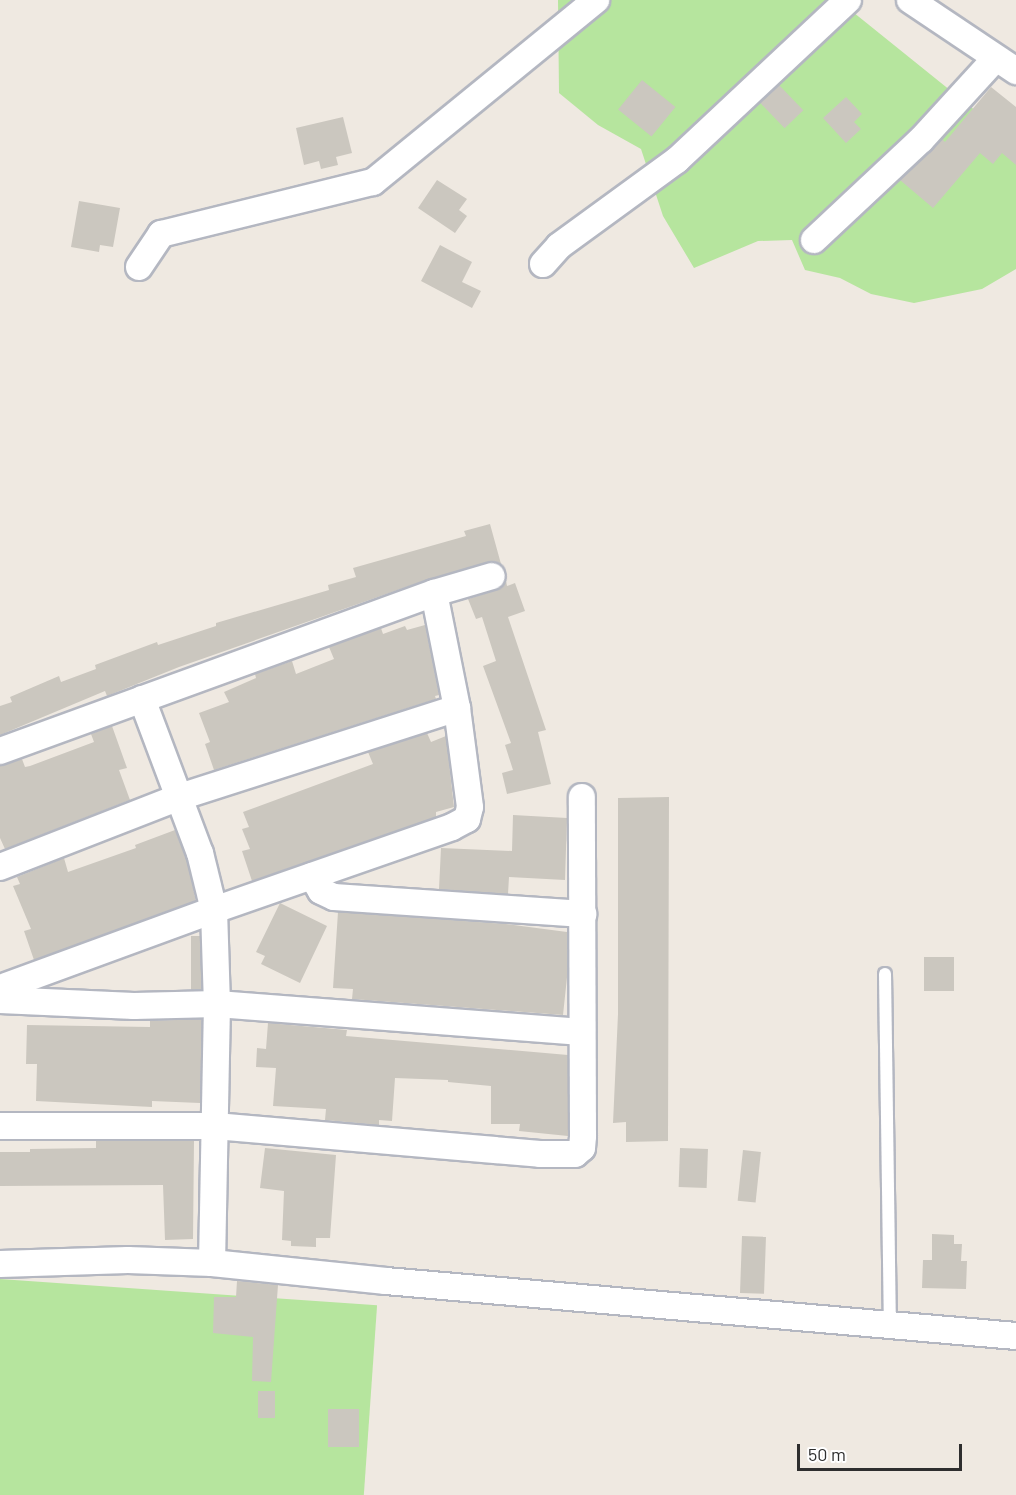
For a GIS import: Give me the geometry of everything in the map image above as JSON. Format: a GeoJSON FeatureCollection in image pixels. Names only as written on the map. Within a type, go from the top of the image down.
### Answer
{"type":"FeatureCollection","features":[{"type":"Feature","properties":{"kind":"street"},"geometry":{"type":"LineString","coordinates":[[139,267],[161,234],[373,182],[596,0]]}},
{"type":"Feature","properties":{"kind":"street"},"geometry":{"type":"LineString","coordinates":[[543,264],[559,246],[677,160],[848,0]]}},
{"type":"Feature","properties":{"kind":"street"},"geometry":{"type":"LineString","coordinates":[[814,240],[1005,65],[920,3]]}},
{"type":"Feature","properties":{"kind":"street"},"geometry":{"type":"LineString","coordinates":[[0,751],[434,593],[492,576]]}},
{"type":"Feature","properties":{"kind":"street"},"geometry":{"type":"LineString","coordinates":[[3,989],[214,910],[452,827],[467,819],[470,807],[457,708],[434,593]]}},
{"type":"Feature","properties":{"kind":"street"},"geometry":{"type":"LineString","coordinates":[[142,699],[200,853],[214,910],[217,1004],[212,1263]]}},
{"type":"Feature","properties":{"kind":"street"},"geometry":{"type":"LineString","coordinates":[[0,867],[180,797],[457,708]]}},
{"type":"Feature","properties":{"kind":"street"},"geometry":{"type":"LineString","coordinates":[[0,1126],[215,1126],[572,1155],[582,1148],[583,1136],[582,797]]}},
{"type":"Feature","properties":{"kind":"street"},"geometry":{"type":"LineString","coordinates":[[312,876],[321,891],[334,897],[583,914]]}},
{"type":"Feature","properties":{"kind":"street"},"geometry":{"type":"LineString","coordinates":[[3,989],[134,1006],[217,1004],[582,1032]]}},
{"type":"Feature","properties":{"kind":"street"},"geometry":{"type":"LineString","coordinates":[[0,1264],[128,1260],[212,1263],[890,1327],[1016,1336]]}},
{"type":"Feature","properties":{"kind":"lane"},"geometry":{"type":"LineString","coordinates":[[885,974],[890,1327]]}},
{"type":"Feature","properties":{"kind":"green space"},"geometry":{"type":"Polygon","coordinates":[[[558,0],[838,0],[997,128],[1016,135],[1016,269],[982,289],[914,303],[871,294],[840,278],[805,270],[792,240],[758,241],[694,268],[663,216],[641,149],[598,125],[559,93],[558,0]]]}},
{"type":"Feature","properties":{"kind":"green space"},"geometry":{"type":"Polygon","coordinates":[[[0,1279],[377,1305],[364,1495],[0,1495],[0,1279]]]}},
{"type":"Feature","properties":{"kind":"building"},"geometry":{"type":"Polygon","coordinates":[[[642,80],[675,107],[652,137],[618,110],[642,80]]]}},
{"type":"Feature","properties":{"kind":"building"},"geometry":{"type":"Polygon","coordinates":[[[779,85],[803,110],[785,128],[760,103],[779,85]]]}},
{"type":"Feature","properties":{"kind":"building"},"geometry":{"type":"Polygon","coordinates":[[[991,87],[1016,107],[1016,165],[1002,153],[993,164],[980,153],[933,208],[900,180],[942,139],[945,142],[991,87]]]}},
{"type":"Feature","properties":{"kind":"building"},"geometry":{"type":"Polygon","coordinates":[[[846,97],[862,114],[854,122],[861,129],[846,143],[823,118],[846,97]]]}},
{"type":"Feature","properties":{"kind":"building"},"geometry":{"type":"Polygon","coordinates":[[[343,117],[352,153],[336,157],[338,165],[321,169],[319,161],[304,165],[296,128],[343,117]]]}},
{"type":"Feature","properties":{"kind":"building"},"geometry":{"type":"Polygon","coordinates":[[[437,180],[467,199],[459,210],[467,216],[455,233],[418,208],[437,180]]]}},
{"type":"Feature","properties":{"kind":"building"},"geometry":{"type":"Polygon","coordinates":[[[79,201],[120,208],[113,247],[100,245],[99,252],[71,247],[79,201]]]}},
{"type":"Feature","properties":{"kind":"building"},"geometry":{"type":"Polygon","coordinates":[[[440,245],[472,262],[462,282],[481,291],[472,308],[421,281],[440,245]]]}},
{"type":"Feature","properties":{"kind":"building"},"geometry":{"type":"Polygon","coordinates":[[[490,524],[501,564],[488,562],[429,579],[179,667],[107,696],[105,691],[0,735],[0,706],[12,702],[10,697],[59,676],[61,682],[96,669],[95,665],[157,642],[158,645],[216,626],[216,623],[329,590],[328,585],[356,577],[353,568],[466,536],[464,531],[490,524]]]}},
{"type":"Feature","properties":{"kind":"building"},"geometry":{"type":"Polygon","coordinates":[[[506,581],[507,586],[515,583],[525,611],[508,617],[546,730],[538,732],[551,784],[507,794],[502,773],[513,770],[505,745],[511,743],[483,666],[496,661],[482,617],[476,619],[468,599],[497,590],[506,581]]]}},
{"type":"Feature","properties":{"kind":"building"},"geometry":{"type":"Polygon","coordinates":[[[425,625],[439,695],[435,696],[436,699],[214,770],[205,744],[210,742],[199,713],[229,702],[224,692],[256,678],[255,674],[292,661],[296,674],[334,659],[329,647],[381,628],[383,634],[405,626],[407,630],[425,625]]]}},
{"type":"Feature","properties":{"kind":"building"},"geometry":{"type":"Polygon","coordinates":[[[112,726],[127,768],[119,770],[130,800],[5,849],[0,838],[0,766],[22,759],[25,767],[30,766],[94,742],[91,734],[112,726]]]}},
{"type":"Feature","properties":{"kind":"building"},"geometry":{"type":"Polygon","coordinates":[[[427,733],[431,742],[446,736],[454,807],[436,812],[436,817],[252,881],[242,851],[250,849],[242,829],[249,827],[243,812],[373,764],[368,752],[427,733]]]}},
{"type":"Feature","properties":{"kind":"building"},"geometry":{"type":"Polygon","coordinates":[[[669,797],[668,1141],[626,1142],[626,1122],[613,1123],[618,1014],[618,798],[669,797]]]}},
{"type":"Feature","properties":{"kind":"building"},"geometry":{"type":"Polygon","coordinates":[[[513,815],[567,818],[565,880],[509,877],[508,894],[439,889],[441,848],[512,851],[513,815]]]}},
{"type":"Feature","properties":{"kind":"building"},"geometry":{"type":"Polygon","coordinates":[[[175,830],[186,857],[196,901],[34,960],[24,931],[31,929],[13,886],[20,884],[17,877],[64,858],[68,872],[136,848],[135,845],[175,830]]]}},
{"type":"Feature","properties":{"kind":"building"},"geometry":{"type":"Polygon","coordinates":[[[280,903],[327,926],[300,983],[261,964],[265,956],[256,952],[280,903]]]}},
{"type":"Feature","properties":{"kind":"building"},"geometry":{"type":"Polygon","coordinates":[[[338,912],[506,924],[567,932],[568,968],[563,1015],[352,999],[353,989],[333,988],[338,912]]]}},
{"type":"Feature","properties":{"kind":"building"},"geometry":{"type":"Polygon","coordinates":[[[191,936],[200,936],[202,989],[191,990],[191,936]]]}},
{"type":"Feature","properties":{"kind":"building"},"geometry":{"type":"Polygon","coordinates":[[[924,957],[954,957],[954,991],[924,991],[924,957]]]}},
{"type":"Feature","properties":{"kind":"building"},"geometry":{"type":"Polygon","coordinates":[[[202,1019],[200,1103],[152,1101],[152,1107],[36,1101],[37,1064],[26,1064],[27,1025],[150,1027],[150,1021],[202,1019]]]}},
{"type":"Feature","properties":{"kind":"building"},"geometry":{"type":"Polygon","coordinates":[[[268,1023],[347,1030],[346,1036],[568,1055],[568,1136],[519,1131],[520,1124],[491,1124],[491,1086],[448,1082],[448,1080],[395,1078],[392,1121],[379,1120],[379,1125],[325,1120],[326,1109],[273,1106],[276,1068],[256,1067],[257,1048],[266,1049],[268,1023]]]}},
{"type":"Feature","properties":{"kind":"building"},"geometry":{"type":"Polygon","coordinates":[[[96,1141],[194,1141],[193,1239],[165,1240],[163,1185],[0,1186],[0,1152],[96,1148],[96,1141]]]}},
{"type":"Feature","properties":{"kind":"building"},"geometry":{"type":"Polygon","coordinates":[[[265,1148],[336,1155],[330,1238],[316,1238],[316,1247],[291,1246],[291,1241],[282,1240],[284,1191],[260,1188],[265,1148]]]}},
{"type":"Feature","properties":{"kind":"building"},"geometry":{"type":"Polygon","coordinates":[[[680,1148],[708,1149],[707,1188],[679,1187],[680,1148]]]}},
{"type":"Feature","properties":{"kind":"building"},"geometry":{"type":"Polygon","coordinates":[[[743,1150],[761,1152],[756,1203],[738,1201],[743,1150]]]}},
{"type":"Feature","properties":{"kind":"building"},"geometry":{"type":"Polygon","coordinates":[[[932,1234],[954,1235],[954,1244],[962,1244],[961,1261],[967,1261],[966,1289],[922,1288],[923,1260],[932,1260],[932,1234]]]}},
{"type":"Feature","properties":{"kind":"building"},"geometry":{"type":"Polygon","coordinates":[[[742,1236],[766,1237],[764,1294],[740,1293],[742,1236]]]}},
{"type":"Feature","properties":{"kind":"building"},"geometry":{"type":"Polygon","coordinates":[[[237,1281],[278,1285],[271,1382],[252,1381],[253,1337],[213,1333],[214,1297],[236,1297],[237,1281]]]}},
{"type":"Feature","properties":{"kind":"building"},"geometry":{"type":"Polygon","coordinates":[[[258,1391],[275,1391],[275,1418],[258,1418],[258,1391]]]}},
{"type":"Feature","properties":{"kind":"building"},"geometry":{"type":"Polygon","coordinates":[[[328,1409],[359,1409],[359,1447],[328,1447],[328,1409]]]}}]}
